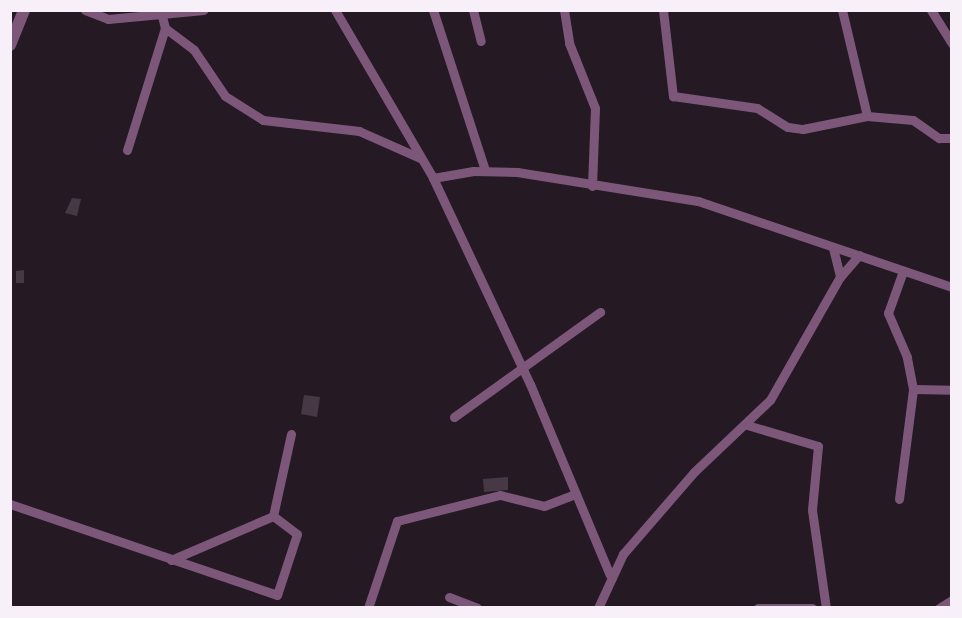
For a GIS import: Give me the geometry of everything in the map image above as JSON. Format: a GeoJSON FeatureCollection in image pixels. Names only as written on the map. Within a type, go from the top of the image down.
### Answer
{"type":"FeatureCollection","features":[{"type":"Feature","properties":{"kind":"street"},"geometry":{"type":"LineString","coordinates":[[10,45],[24,10]]}},
{"type":"Feature","properties":{"kind":"street"},"geometry":{"type":"LineString","coordinates":[[85,10],[108,19],[162,16],[204,10]]}},
{"type":"Feature","properties":{"kind":"street"},"geometry":{"type":"LineString","coordinates":[[335,10],[433,178],[521,366],[610,575]]}},
{"type":"Feature","properties":{"kind":"street"},"geometry":{"type":"LineString","coordinates":[[433,10],[485,170]]}},
{"type":"Feature","properties":{"kind":"street"},"geometry":{"type":"LineString","coordinates":[[473,10],[481,41]]}},
{"type":"Feature","properties":{"kind":"street"},"geometry":{"type":"LineString","coordinates":[[564,10],[569,43],[595,108],[592,186]]}},
{"type":"Feature","properties":{"kind":"street"},"geometry":{"type":"LineString","coordinates":[[663,10],[673,96],[757,108],[788,127],[803,129],[867,116],[913,120],[939,138],[951,138]]}},
{"type":"Feature","properties":{"kind":"street"},"geometry":{"type":"LineString","coordinates":[[842,10],[867,116]]}},
{"type":"Feature","properties":{"kind":"street"},"geometry":{"type":"LineString","coordinates":[[931,10],[951,44]]}},
{"type":"Feature","properties":{"kind":"street"},"geometry":{"type":"LineString","coordinates":[[127,150],[165,28],[162,16]]}},
{"type":"Feature","properties":{"kind":"street"},"geometry":{"type":"LineString","coordinates":[[165,28],[194,50],[225,96],[262,120],[359,130],[420,158]]}},
{"type":"Feature","properties":{"kind":"street"},"geometry":{"type":"LineString","coordinates":[[433,178],[485,170],[698,201],[833,249],[859,255],[951,287]]}},
{"type":"Feature","properties":{"kind":"street"},"geometry":{"type":"LineString","coordinates":[[833,249],[840,277]]}},
{"type":"Feature","properties":{"kind":"street"},"geometry":{"type":"LineString","coordinates":[[598,608],[610,575],[694,471],[747,425],[789,372],[840,277],[859,255]]}},
{"type":"Feature","properties":{"kind":"street"},"geometry":{"type":"LineString","coordinates":[[899,499],[914,389],[907,357],[888,313],[903,271]]}},
{"type":"Feature","properties":{"kind":"street"},"geometry":{"type":"LineString","coordinates":[[454,417],[521,366],[600,312]]}},
{"type":"Feature","properties":{"kind":"street"},"geometry":{"type":"LineString","coordinates":[[914,389],[951,390]]}},
{"type":"Feature","properties":{"kind":"street"},"geometry":{"type":"LineString","coordinates":[[747,425],[818,446],[812,510],[826,608]]}},
{"type":"Feature","properties":{"kind":"street"},"geometry":{"type":"LineString","coordinates":[[273,516],[291,434]]}},
{"type":"Feature","properties":{"kind":"street"},"geometry":{"type":"LineString","coordinates":[[368,608],[397,520],[500,495],[544,506],[576,494]]}},
{"type":"Feature","properties":{"kind":"street"},"geometry":{"type":"LineString","coordinates":[[10,504],[277,595],[297,534],[273,516]]}},
{"type":"Feature","properties":{"kind":"street"},"geometry":{"type":"LineString","coordinates":[[171,560],[273,516]]}},
{"type":"Feature","properties":{"kind":"street"},"geometry":{"type":"LineString","coordinates":[[448,597],[477,608]]}},
{"type":"Feature","properties":{"kind":"street"},"geometry":{"type":"LineString","coordinates":[[939,608],[951,600]]}},
{"type":"Feature","properties":{"kind":"street"},"geometry":{"type":"LineString","coordinates":[[758,608],[812,608]]}},
{"type":"Feature","properties":{"kind":"building"},"geometry":{"type":"Polygon","coordinates":[[[72,198],[81,199],[77,216],[65,213],[72,198]]]}},
{"type":"Feature","properties":{"kind":"building"},"geometry":{"type":"Polygon","coordinates":[[[24,270],[24,283],[16,283],[16,271],[24,270]]]}},
{"type":"Feature","properties":{"kind":"building"},"geometry":{"type":"Polygon","coordinates":[[[304,395],[320,397],[317,417],[301,414],[304,395]]]}},
{"type":"Feature","properties":{"kind":"building"},"geometry":{"type":"Polygon","coordinates":[[[508,477],[508,490],[484,492],[483,479],[508,477]]]}}]}
